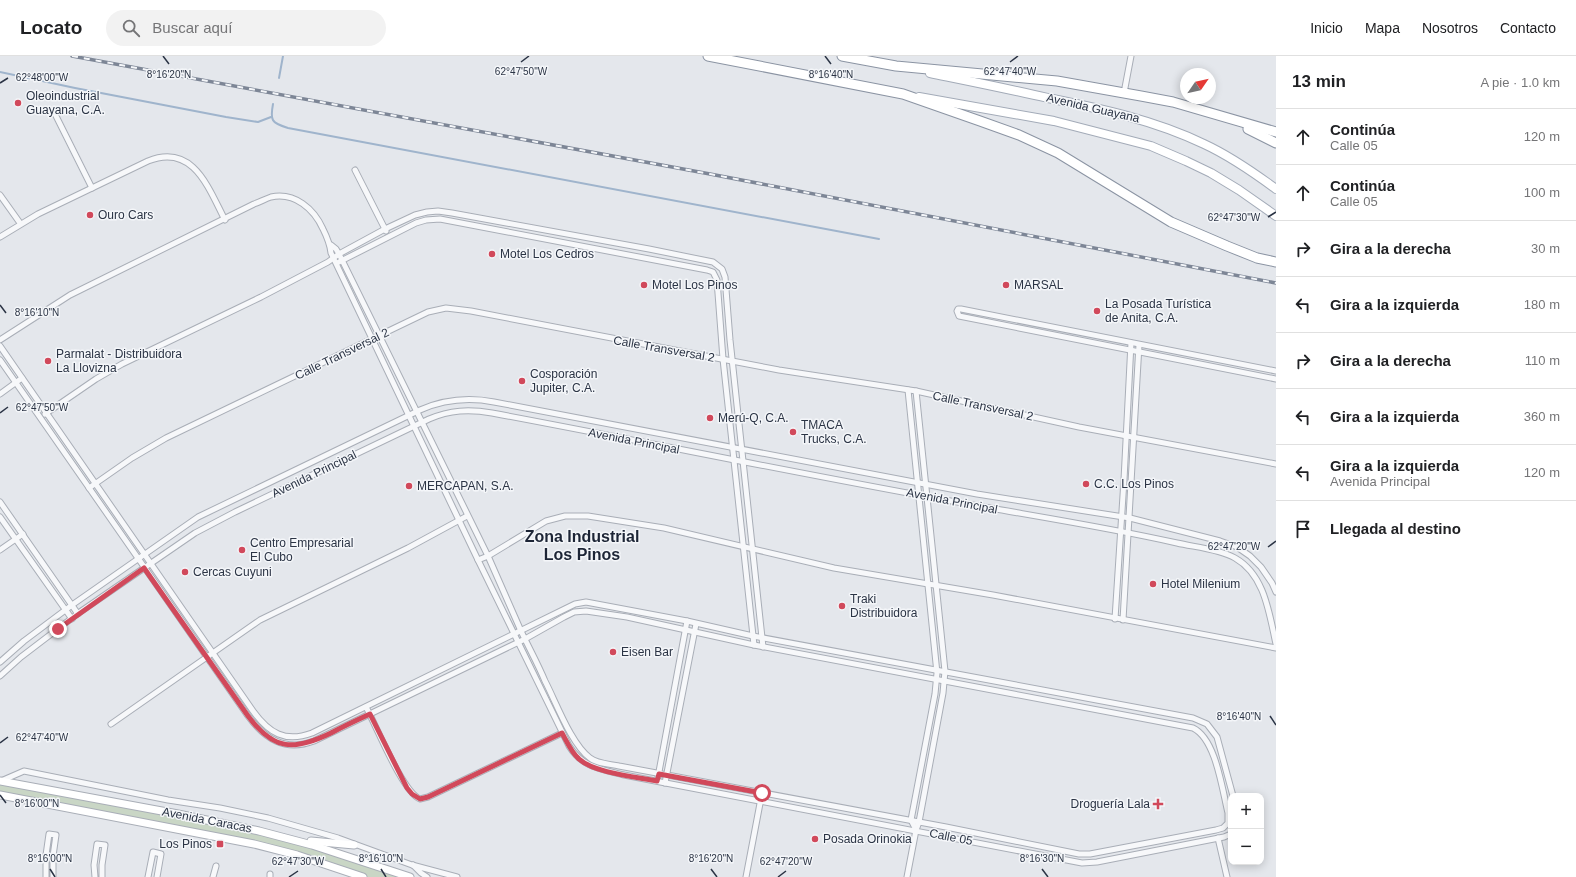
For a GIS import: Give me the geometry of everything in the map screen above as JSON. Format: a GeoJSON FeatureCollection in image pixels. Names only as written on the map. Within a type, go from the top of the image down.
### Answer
{"type":"FeatureCollection","features":[{"type":"Feature","properties":{"kind":"highway"},"geometry":{"type":"LineString","coordinates":[[708,56],[903,94],[980,121],[1040,144],[1058,153],[1171,222],[1257,258],[1276,262]]}},
{"type":"Feature","properties":{"kind":"highway"},"geometry":{"type":"LineString","coordinates":[[842,56],[896,66],[1057,81],[1173,102],[1276,132]]}},
{"type":"Feature","properties":{"kind":"highway"},"geometry":{"type":"LineString","coordinates":[[1208,112],[1256,132],[1276,143]]}},
{"type":"Feature","properties":{"kind":"main road","name":"Avenida Guayana"},"geometry":{"type":"LineString","coordinates":[[896,66],[1093,107],[1147,121],[1206,144],[1244,166],[1276,189]]}},
{"type":"Feature","properties":{"kind":"main road","name":"Avenida Guayana"},"geometry":{"type":"LineString","coordinates":[[903,94],[1054,121],[1152,146],[1211,173],[1239,190],[1276,216]]}},
{"type":"Feature","properties":{"kind":"street"},"geometry":{"type":"LineString","coordinates":[[1124,93],[1131,56]]}},
{"type":"Feature","properties":{"kind":"street"},"geometry":{"type":"LineString","coordinates":[[54,112],[92,188]]}},
{"type":"Feature","properties":{"kind":"street"},"geometry":{"type":"LineString","coordinates":[[0,236],[20,224],[92,188],[156,158],[162,157],[176,158],[191,165],[198,171],[208,186],[224,220]]}},
{"type":"Feature","properties":{"kind":"street"},"geometry":{"type":"LineString","coordinates":[[356,170],[389,237]]}},
{"type":"Feature","properties":{"kind":"street"},"geometry":{"type":"LineString","coordinates":[[0,195],[20,224]]}},
{"type":"Feature","properties":{"kind":"street"},"geometry":{"type":"LineString","coordinates":[[0,340],[70,295],[266,199],[272,197],[286,197],[300,202],[312,210],[320,222],[331,245],[333,257],[408,416],[562,733],[428,797],[420,799],[412,794],[407,788],[366,707]]}},
{"type":"Feature","properties":{"kind":"street"},"geometry":{"type":"LineString","coordinates":[[444,211],[444,220]]}},
{"type":"Feature","properties":{"kind":"street"},"geometry":{"type":"LineString","coordinates":[[40,418],[96,379],[122,364],[261,297],[328,262],[333,257],[385,229],[421,213],[444,211],[713,262],[719,265],[725,277],[732,361],[763,647]]}},
{"type":"Feature","properties":{"kind":"street"},"geometry":{"type":"LineString","coordinates":[[328,262],[336,263],[421,221],[435,219],[485,227],[713,272],[722,269]]}},
{"type":"Feature","properties":{"kind":"street"},"geometry":{"type":"LineString","coordinates":[[485,227],[486,219]]}},
{"type":"Feature","properties":{"kind":"street"},"geometry":{"type":"LineString","coordinates":[[548,240],[549,230]]}},
{"type":"Feature","properties":{"kind":"street"},"geometry":{"type":"LineString","coordinates":[[331,245],[339,254],[488,556],[521,631],[545,680],[538,683]]}},
{"type":"Feature","properties":{"kind":"street"},"geometry":{"type":"LineString","coordinates":[[678,264],[680,255]]}},
{"type":"Feature","properties":{"kind":"street"},"geometry":{"type":"LineString","coordinates":[[713,272],[717,280],[723,360],[754,645]]}},
{"type":"Feature","properties":{"kind":"street","name":"Calle Transversal 2"},"geometry":{"type":"LineString","coordinates":[[89,488],[132,458],[159,442],[428,312],[452,308],[723,360],[916,391],[1134,438],[1276,464]]}},
{"type":"Feature","properties":{"kind":"street"},"geometry":{"type":"LineString","coordinates":[[1276,371],[961,309],[958,309],[957,311],[959,316],[1138,353],[1276,379]]}},
{"type":"Feature","properties":{"kind":"street"},"geometry":{"type":"LineString","coordinates":[[1114,619],[1122,518],[1131,343]]}},
{"type":"Feature","properties":{"kind":"street"},"geometry":{"type":"LineString","coordinates":[[1123,620],[1139,345]]}},
{"type":"Feature","properties":{"kind":"street"},"geometry":{"type":"LineString","coordinates":[[0,346],[248,704],[268,728],[279,734],[295,737],[312,733],[579,603],[591,602],[762,638],[1193,718],[1207,724],[1217,737],[1232,793]]}},
{"type":"Feature","properties":{"kind":"street"},"geometry":{"type":"LineString","coordinates":[[1185,362],[1186,354]]}},
{"type":"Feature","properties":{"kind":"street"},"geometry":{"type":"LineString","coordinates":[[0,360],[242,708],[254,724],[265,735],[276,741],[292,745],[314,741],[525,639],[564,617],[579,611],[612,614],[763,647],[1156,720],[1158,711]]}},
{"type":"Feature","properties":{"kind":"street"},"geometry":{"type":"LineString","coordinates":[[1253,375],[1254,366]]}},
{"type":"Feature","properties":{"kind":"street"},"geometry":{"type":"LineString","coordinates":[[0,394],[22,378]]}},
{"type":"Feature","properties":{"kind":"street"},"geometry":{"type":"LineString","coordinates":[[908,390],[937,671],[937,679],[911,820],[916,830]]}},
{"type":"Feature","properties":{"kind":"street"},"geometry":{"type":"LineString","coordinates":[[907,877],[916,830],[919,822],[945,681],[928,496],[916,391]]}},
{"type":"Feature","properties":{"kind":"street"},"geometry":{"type":"LineString","coordinates":[[460,410],[462,399]]}},
{"type":"Feature","properties":{"kind":"street","name":"Avenida Principal"},"geometry":{"type":"LineString","coordinates":[[0,662],[24,641],[65,610],[138,558],[188,524],[212,510],[417,412],[439,403],[462,399],[494,402],[926,485],[1122,518],[1130,518],[1220,541],[1237,547],[1250,556],[1261,567],[1272,583],[1276,592]]}},
{"type":"Feature","properties":{"kind":"street"},"geometry":{"type":"LineString","coordinates":[[474,399],[474,410]]}},
{"type":"Feature","properties":{"kind":"street","name":"Avenida Principal"},"geometry":{"type":"LineString","coordinates":[[0,676],[30,650],[78,614],[195,533],[217,520],[413,426],[438,415],[460,410],[474,410],[918,495],[1121,530],[1221,552],[1240,562],[1250,571],[1262,588],[1276,644]]}},
{"type":"Feature","properties":{"kind":"street"},"geometry":{"type":"LineString","coordinates":[[913,443],[922,444]]}},
{"type":"Feature","properties":{"kind":"street"},"geometry":{"type":"LineString","coordinates":[[238,498],[243,508]]}},
{"type":"Feature","properties":{"kind":"street"},"geometry":{"type":"LineString","coordinates":[[0,502],[78,614]]}},
{"type":"Feature","properties":{"kind":"street"},"geometry":{"type":"LineString","coordinates":[[212,510],[217,520]]}},
{"type":"Feature","properties":{"kind":"street"},"geometry":{"type":"LineString","coordinates":[[478,560],[488,556],[541,524],[560,517],[572,515],[588,516],[664,528],[834,568],[1276,648]]}},
{"type":"Feature","properties":{"kind":"street"},"geometry":{"type":"LineString","coordinates":[[111,724],[252,625],[273,613],[467,516]]}},
{"type":"Feature","properties":{"kind":"street"},"geometry":{"type":"LineString","coordinates":[[0,517],[72,619]]}},
{"type":"Feature","properties":{"kind":"street"},"geometry":{"type":"LineString","coordinates":[[0,550],[23,534]]}},
{"type":"Feature","properties":{"kind":"street"},"geometry":{"type":"LineString","coordinates":[[579,603],[579,611]]}},
{"type":"Feature","properties":{"kind":"street"},"geometry":{"type":"LineString","coordinates":[[657,781],[687,621]]}},
{"type":"Feature","properties":{"kind":"street"},"geometry":{"type":"LineString","coordinates":[[665,783],[693,631],[696,624]]}},
{"type":"Feature","properties":{"kind":"street","name":"Calle 05"},"geometry":{"type":"LineString","coordinates":[[545,680],[569,731],[583,752],[589,758],[598,762],[911,820],[1071,853],[1090,854],[1216,830],[1226,826],[1228,821],[1228,813],[1213,754],[1207,740],[1200,732],[1193,728],[1156,720]]}},
{"type":"Feature","properties":{"kind":"street"},"geometry":{"type":"LineString","coordinates":[[1114,712],[1116,703]]}},
{"type":"Feature","properties":{"kind":"street"},"geometry":{"type":"LineString","coordinates":[[242,708],[248,704]]}},
{"type":"Feature","properties":{"kind":"street","name":"Calle 05"},"geometry":{"type":"LineString","coordinates":[[562,733],[578,759],[597,768],[665,783],[1070,860],[1090,863],[1228,835]]}},
{"type":"Feature","properties":{"kind":"street"},"geometry":{"type":"LineString","coordinates":[[1,781],[20,772],[37,773],[120,791],[220,808],[268,818],[338,838],[354,845],[457,877]]}},
{"type":"Feature","properties":{"kind":"street","name":"Avenida Caracas"},"geometry":{"type":"LineString","coordinates":[[1,781],[230,824],[312,845],[410,877]]}},
{"type":"Feature","properties":{"kind":"street"},"geometry":{"type":"LineString","coordinates":[[746,877],[762,793]]}},
{"type":"Feature","properties":{"kind":"street","name":"Avenida Caracas"},"geometry":{"type":"LineString","coordinates":[[0,795],[254,844],[297,855],[363,877]]}},
{"type":"Feature","properties":{"kind":"street"},"geometry":{"type":"LineString","coordinates":[[46,877],[46,855],[49,834],[56,835],[53,856],[53,877]]}},
{"type":"Feature","properties":{"kind":"street"},"geometry":{"type":"LineString","coordinates":[[1218,838],[1227,877]]}},
{"type":"Feature","properties":{"kind":"street"},"geometry":{"type":"LineString","coordinates":[[288,839],[354,845]]}},
{"type":"Feature","properties":{"kind":"street"},"geometry":{"type":"LineString","coordinates":[[1167,840],[1169,848]]}},
{"type":"Feature","properties":{"kind":"street"},"geometry":{"type":"LineString","coordinates":[[95,877],[94,864],[97,844],[105,845],[102,877]]}},
{"type":"Feature","properties":{"kind":"street"},"geometry":{"type":"LineString","coordinates":[[148,877],[153,852],[161,854],[157,877]]}},
{"type":"Feature","properties":{"kind":"street"},"geometry":{"type":"LineString","coordinates":[[1070,860],[1071,853]]}},
{"type":"Feature","properties":{"kind":"street"},"geometry":{"type":"LineString","coordinates":[[412,864],[420,873],[427,877]]}},
{"type":"Feature","properties":{"kind":"street"},"geometry":{"type":"LineString","coordinates":[[214,877],[216,866]]}},
{"type":"Feature","properties":{"kind":"green space"},"geometry":{"type":"Polygon","coordinates":[[[0,781],[238,826],[410,877],[363,877],[297,855],[0,795],[0,781]]]}},
{"type":"Feature","properties":{"kind":"waterway"},"geometry":{"type":"LineString","coordinates":[[279,78],[283,56]]}},
{"type":"Feature","properties":{"kind":"waterway"},"geometry":{"type":"LineString","coordinates":[[0,72],[226,117],[258,122],[271,117]]}},
{"type":"Feature","properties":{"kind":"waterway"},"geometry":{"type":"LineString","coordinates":[[273,104],[273,120],[288,128],[879,239]]}},
{"type":"Feature","properties":{"kind":"railway"},"geometry":{"type":"LineString","coordinates":[[72,56],[710,174],[1276,283]]}},
{"type":"Feature","properties":{"kind":"place","name":"Oleoindustrial Guayana, C.A."},"geometry":{"type":"Point","coordinates":[18,103]}},
{"type":"Feature","properties":{"kind":"place","name":"Ouro Cars"},"geometry":{"type":"Point","coordinates":[90,215]}},
{"type":"Feature","properties":{"kind":"place","name":"Motel Los Cedros"},"geometry":{"type":"Point","coordinates":[492,254]}},
{"type":"Feature","properties":{"kind":"place","name":"Motel Los Pinos"},"geometry":{"type":"Point","coordinates":[644,285]}},
{"type":"Feature","properties":{"kind":"place","name":"MARSAL"},"geometry":{"type":"Point","coordinates":[1006,285]}},
{"type":"Feature","properties":{"kind":"place","name":"La Posada Turística de Anita, C.A."},"geometry":{"type":"Point","coordinates":[1097,311]}},
{"type":"Feature","properties":{"kind":"place","name":"Parmalat - Distribuidora La Llovizna"},"geometry":{"type":"Point","coordinates":[48,361]}},
{"type":"Feature","properties":{"kind":"place","name":"Cosporación Jupiter, C.A."},"geometry":{"type":"Point","coordinates":[522,381]}},
{"type":"Feature","properties":{"kind":"place","name":"Merú-Q, C.A."},"geometry":{"type":"Point","coordinates":[710,418]}},
{"type":"Feature","properties":{"kind":"place","name":"TMACA Trucks, C.A."},"geometry":{"type":"Point","coordinates":[793,432]}},
{"type":"Feature","properties":{"kind":"place","name":"C.C. Los Pinos"},"geometry":{"type":"Point","coordinates":[1086,484]}},
{"type":"Feature","properties":{"kind":"place","name":"MERCAPAN, S.A."},"geometry":{"type":"Point","coordinates":[409,486]}},
{"type":"Feature","properties":{"kind":"place","name":"Centro Empresarial El Cubo"},"geometry":{"type":"Point","coordinates":[242,550]}},
{"type":"Feature","properties":{"kind":"place","name":"Cercas Cuyuni"},"geometry":{"type":"Point","coordinates":[185,572]}},
{"type":"Feature","properties":{"kind":"place","name":"Hotel Milenium"},"geometry":{"type":"Point","coordinates":[1153,584]}},
{"type":"Feature","properties":{"kind":"place","name":"Traki Distribuidora"},"geometry":{"type":"Point","coordinates":[842,606]}},
{"type":"Feature","properties":{"kind":"place","name":"Eisen Bar"},"geometry":{"type":"Point","coordinates":[613,652]}},
{"type":"Feature","properties":{"kind":"place","name":"Droguería Lala"},"geometry":{"type":"Point","coordinates":[1158,804]}},
{"type":"Feature","properties":{"kind":"place","name":"Posada Orinokia"},"geometry":{"type":"Point","coordinates":[815,839]}},
{"type":"Feature","properties":{"kind":"place","name":"Los Pinos"},"geometry":{"type":"Point","coordinates":[220,844]}},
{"type":"Feature","properties":{"kind":"district","name":"Zona Industrial Los Pinos"},"geometry":{"type":"Point","coordinates":[582,545]}},
{"type":"Feature","properties":{"kind":"route"},"geometry":{"type":"LineString","coordinates":[[58,629],[98,599],[144,568],[248,716],[262,733],[272,740],[281,743],[292,745],[304,744],[370,714],[407,788],[412,794],[420,799],[424,799],[562,733],[578,759],[597,768],[657,781],[659,774],[762,793]]}}]}
